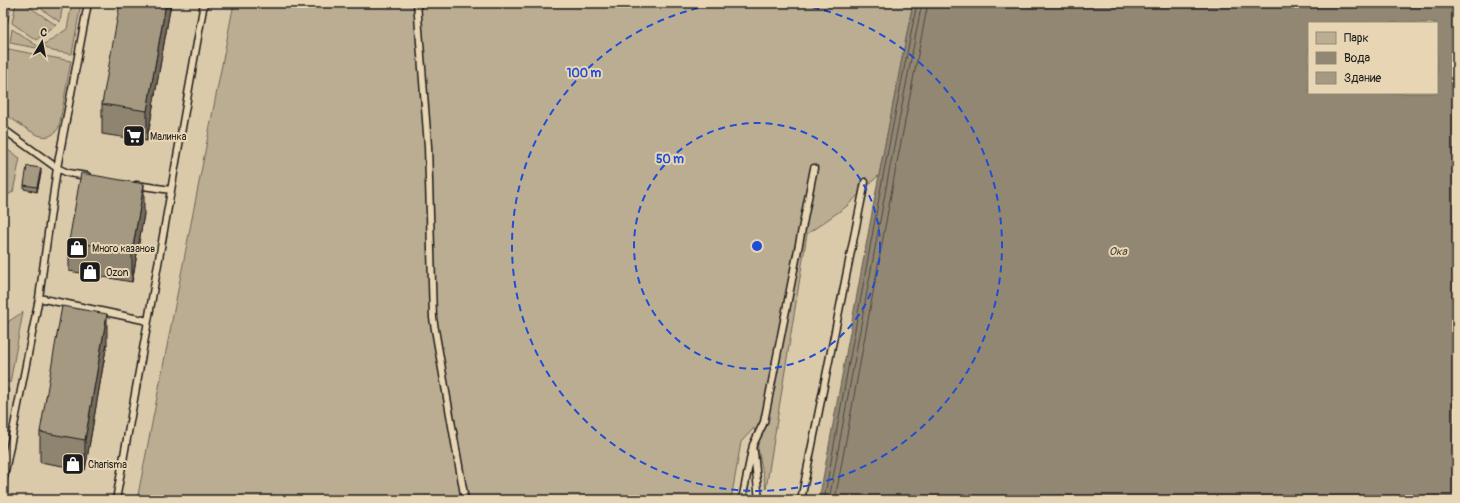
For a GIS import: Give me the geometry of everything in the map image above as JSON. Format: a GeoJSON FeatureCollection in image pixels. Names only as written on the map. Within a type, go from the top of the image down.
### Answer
{"type":"FeatureCollection","features":[{"type":"Feature","properties":{"kind":"lane"},"geometry":{"type":"LineString","coordinates":[[3,482],[39,298],[57,168],[88,3]]}},
{"type":"Feature","properties":{"kind":"lane"},"geometry":{"type":"LineString","coordinates":[[116,500],[204,3]]}},
{"type":"Feature","properties":{"kind":"lane"},"geometry":{"type":"LineString","coordinates":[[417,3],[428,146],[433,318],[465,500]]}},
{"type":"Feature","properties":{"kind":"lane"},"geometry":{"type":"LineString","coordinates":[[3,129],[57,168],[68,173],[90,177]]}},
{"type":"Feature","properties":{"kind":"lane"},"geometry":{"type":"LineString","coordinates":[[742,500],[753,445],[764,422],[814,168]]}},
{"type":"Feature","properties":{"kind":"lane"},"geometry":{"type":"LineString","coordinates":[[801,500],[865,182]]}},
{"type":"Feature","properties":{"kind":"lane"},"geometry":{"type":"LineString","coordinates":[[127,184],[171,190]]}},
{"type":"Feature","properties":{"kind":"lane"},"geometry":{"type":"LineString","coordinates":[[39,298],[148,321]]}},
{"type":"Feature","properties":{"kind":"lane"},"geometry":{"type":"LineString","coordinates":[[753,445],[759,500]]}},
{"type":"Feature","properties":{"kind":"green space"},"geometry":{"type":"Polygon","coordinates":[[[3,3],[11,3],[8,22],[3,21],[3,3]]]}},
{"type":"Feature","properties":{"kind":"green space"},"geometry":{"type":"Polygon","coordinates":[[[16,3],[24,3],[56,25],[36,40],[12,23],[16,3]]]}},
{"type":"Feature","properties":{"kind":"green space"},"geometry":{"type":"Polygon","coordinates":[[[33,3],[63,3],[60,22],[33,3]]]}},
{"type":"Feature","properties":{"kind":"green space"},"geometry":{"type":"Polygon","coordinates":[[[72,3],[81,3],[72,54],[52,51],[43,45],[67,29],[72,3]]]}},
{"type":"Feature","properties":{"kind":"green space"},"geometry":{"type":"Polygon","coordinates":[[[234,3],[913,3],[879,175],[847,206],[807,234],[766,489],[754,428],[741,442],[731,500],[137,500],[234,3]]]}},
{"type":"Feature","properties":{"kind":"green space"},"geometry":{"type":"Polygon","coordinates":[[[12,29],[42,49],[10,43],[12,29]]]}},
{"type":"Feature","properties":{"kind":"green space"},"geometry":{"type":"Polygon","coordinates":[[[3,48],[71,61],[59,127],[52,135],[38,135],[3,113],[3,48]]]}},
{"type":"Feature","properties":{"kind":"green space"},"geometry":{"type":"Polygon","coordinates":[[[3,147],[20,158],[13,192],[4,197],[3,195],[3,147]]]}},
{"type":"Feature","properties":{"kind":"green space"},"geometry":{"type":"Polygon","coordinates":[[[23,312],[10,383],[3,378],[3,325],[23,312]]]}},
{"type":"Feature","properties":{"kind":"green space"},"geometry":{"type":"Polygon","coordinates":[[[6,387],[9,390],[3,425],[3,392],[6,387]]]}},
{"type":"Feature","properties":{"kind":"water","name":"Ока"},"geometry":{"type":"Polygon","coordinates":[[[913,3],[1457,3],[1457,500],[819,500],[879,175],[913,3]]]}},
{"type":"Feature","properties":{"kind":"building"},"geometry":{"type":"Polygon","coordinates":[[[120,3],[166,3],[147,111],[102,104],[120,3]]]}},
{"type":"Feature","properties":{"kind":"building"},"geometry":{"type":"Polygon","coordinates":[[[27,166],[41,168],[37,187],[24,185],[27,166]]]}},
{"type":"Feature","properties":{"kind":"building"},"geometry":{"type":"Polygon","coordinates":[[[81,173],[144,184],[132,252],[69,241],[81,173]]]}},
{"type":"Feature","properties":{"kind":"building"},"geometry":{"type":"Polygon","coordinates":[[[62,306],[107,314],[85,440],[40,432],[62,306]]]}},
{"type":"Feature","properties":{"kind":"building"},"geometry":{"type":"Polygon","coordinates":[[[23,498],[34,500],[22,500],[23,498]]]}},
{"type":"Feature","properties":{"kind":"place","name":"Малинка"},"geometry":{"type":"Point","coordinates":[134,136]}},
{"type":"Feature","properties":{"kind":"place","name":"Много казанов"},"geometry":{"type":"Point","coordinates":[77,248]}},
{"type":"Feature","properties":{"kind":"place","name":"Ozon"},"geometry":{"type":"Point","coordinates":[90,272]}},
{"type":"Feature","properties":{"kind":"place","name":"Charisma"},"geometry":{"type":"Point","coordinates":[73,464]}}]}
